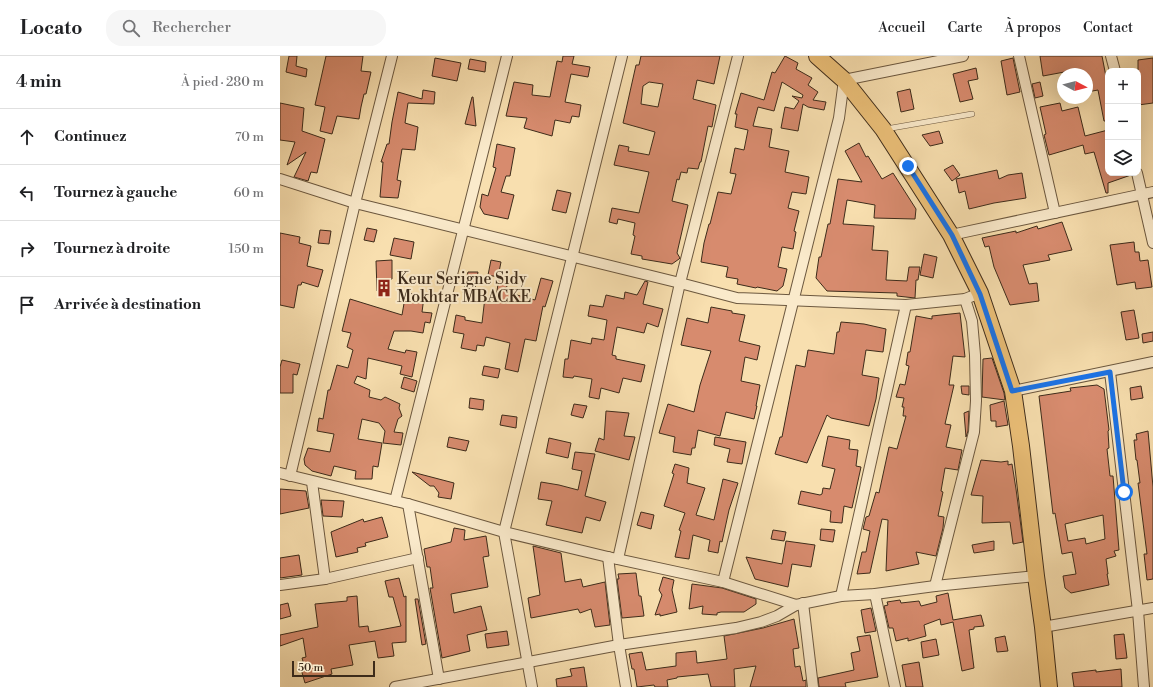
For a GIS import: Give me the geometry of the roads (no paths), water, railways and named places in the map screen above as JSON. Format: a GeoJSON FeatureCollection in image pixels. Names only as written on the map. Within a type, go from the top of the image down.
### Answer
{"type":"FeatureCollection","features":[{"type":"Feature","properties":{"kind":"main road"},"geometry":{"type":"LineString","coordinates":[[817,56],[844,80],[883,129],[952,235],[980,294],[1012,391],[1021,446],[1049,687]]}},
{"type":"Feature","properties":{"kind":"street"},"geometry":{"type":"LineString","coordinates":[[290,476],[355,203],[392,56]]}},
{"type":"Feature","properties":{"kind":"street"},"geometry":{"type":"LineString","coordinates":[[395,501],[507,56]]}},
{"type":"Feature","properties":{"kind":"street"},"geometry":{"type":"LineString","coordinates":[[532,687],[504,532],[622,56]]}},
{"type":"Feature","properties":{"kind":"street"},"geometry":{"type":"LineString","coordinates":[[618,559],[680,282],[738,56]]}},
{"type":"Feature","properties":{"kind":"street"},"geometry":{"type":"LineString","coordinates":[[723,582],[839,118],[844,80],[963,56]]}},
{"type":"Feature","properties":{"kind":"street"},"geometry":{"type":"LineString","coordinates":[[1019,56],[1055,213]]}},
{"type":"Feature","properties":{"kind":"street"},"geometry":{"type":"LineString","coordinates":[[1111,56],[1114,68]]}},
{"type":"Feature","properties":{"kind":"street"},"geometry":{"type":"LineString","coordinates":[[1138,176],[1153,243]]}},
{"type":"Feature","properties":{"kind":"street"},"geometry":{"type":"LineString","coordinates":[[280,179],[355,203],[680,282],[737,298],[906,305],[965,299],[980,294]]}},
{"type":"Feature","properties":{"kind":"street"},"geometry":{"type":"LineString","coordinates":[[952,235],[1153,192]]}},
{"type":"Feature","properties":{"kind":"street"},"geometry":{"type":"LineString","coordinates":[[935,586],[974,432],[976,401],[975,355],[972,320],[965,299]]}},
{"type":"Feature","properties":{"kind":"street"},"geometry":{"type":"LineString","coordinates":[[841,596],[906,305]]}},
{"type":"Feature","properties":{"kind":"street"},"geometry":{"type":"LineString","coordinates":[[1012,391],[1153,362]]}},
{"type":"Feature","properties":{"kind":"street"},"geometry":{"type":"LineString","coordinates":[[1110,372],[1138,611],[1144,687]]}},
{"type":"Feature","properties":{"kind":"street"},"geometry":{"type":"LineString","coordinates":[[280,473],[312,482],[408,504],[504,532],[608,557],[723,582],[799,604]]}},
{"type":"Feature","properties":{"kind":"street"},"geometry":{"type":"LineString","coordinates":[[312,482],[325,579]]}},
{"type":"Feature","properties":{"kind":"street"},"geometry":{"type":"LineString","coordinates":[[408,504],[439,679]]}},
{"type":"Feature","properties":{"kind":"street"},"geometry":{"type":"LineString","coordinates":[[608,557],[626,687]]}},
{"type":"Feature","properties":{"kind":"street"},"geometry":{"type":"LineString","coordinates":[[280,585],[325,579],[418,558]]}},
{"type":"Feature","properties":{"kind":"street"},"geometry":{"type":"LineString","coordinates":[[394,687],[619,645],[736,628],[755,624],[777,616],[799,604],[841,596],[875,594],[935,586],[1036,576]]}},
{"type":"Feature","properties":{"kind":"street"},"geometry":{"type":"LineString","coordinates":[[875,594],[895,687]]}},
{"type":"Feature","properties":{"kind":"street"},"geometry":{"type":"LineString","coordinates":[[799,604],[813,687]]}},
{"type":"Feature","properties":{"kind":"street"},"geometry":{"type":"LineString","coordinates":[[1043,627],[1153,608]]}},
{"type":"Feature","properties":{"kind":"lane"},"geometry":{"type":"LineString","coordinates":[[883,129],[972,114]]}},
{"type":"Feature","properties":{"kind":"place","name":"Keur Serigne Sidy Mokhtar MBACKE"},"geometry":{"type":"Point","coordinates":[384,288]}}]}
